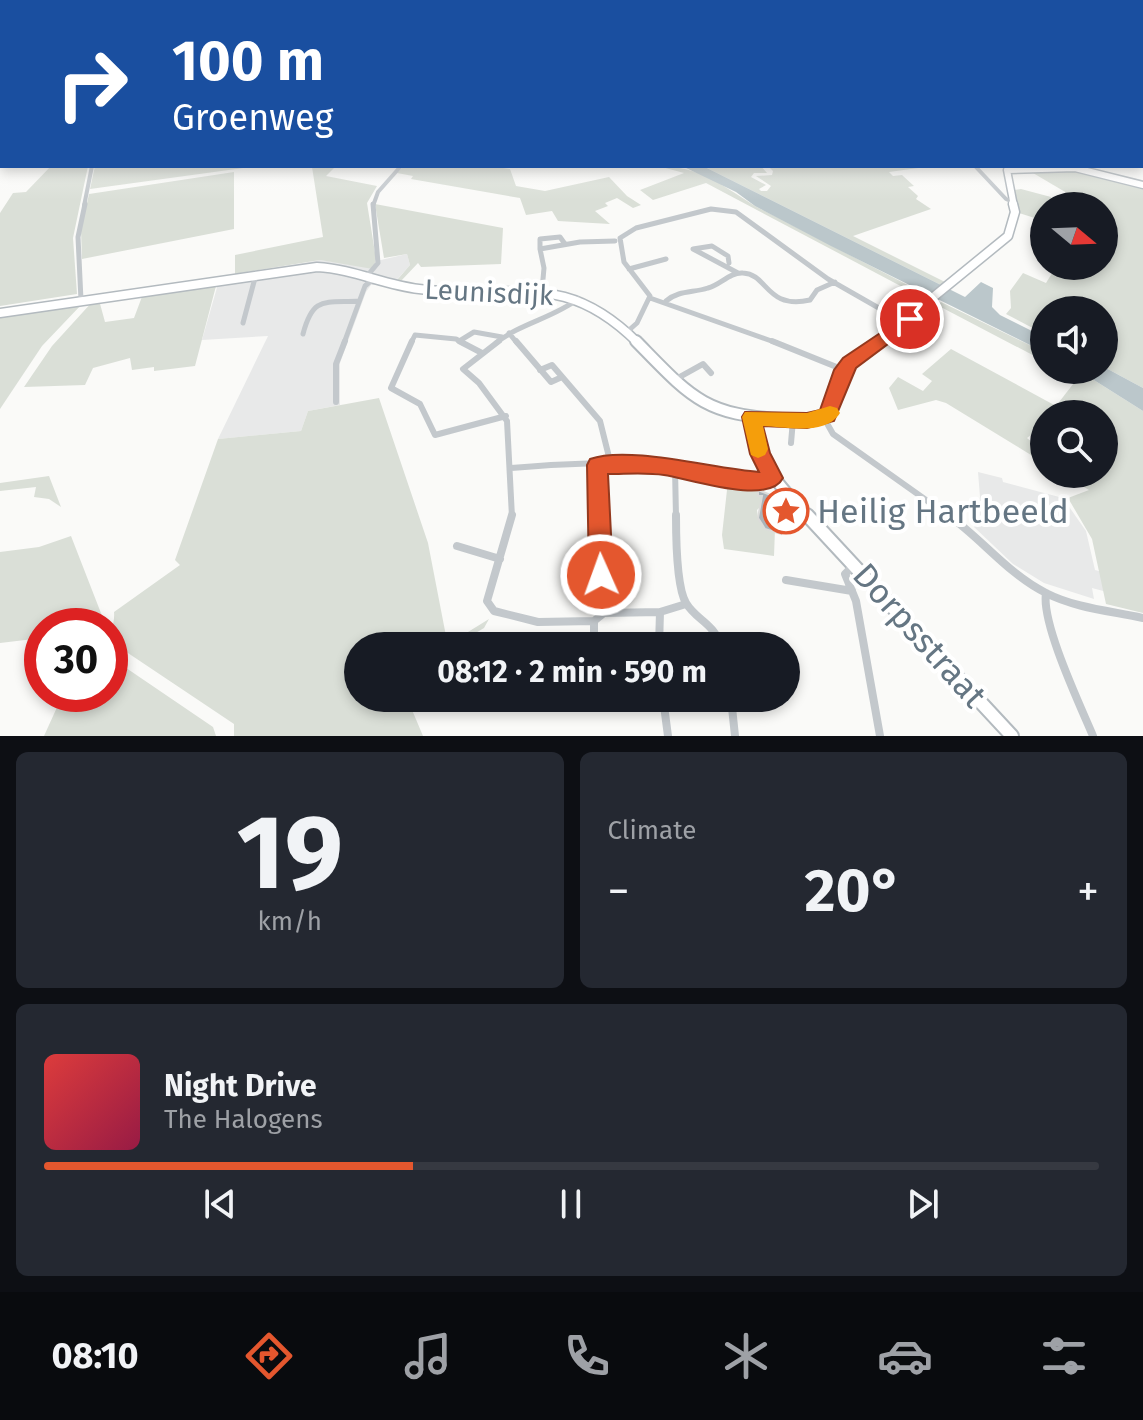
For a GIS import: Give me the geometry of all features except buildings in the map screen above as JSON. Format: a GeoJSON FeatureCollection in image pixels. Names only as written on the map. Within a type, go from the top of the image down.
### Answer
{"type":"FeatureCollection","features":[{"type":"Feature","properties":{"kind":"street"},"geometry":{"type":"LineString","coordinates":[[81,300],[78,237],[92,168]]}},
{"type":"Feature","properties":{"kind":"street"},"geometry":{"type":"LineString","coordinates":[[336,402],[336,364],[365,286],[378,263],[371,202],[379,187],[399,168]]}},
{"type":"Feature","properties":{"kind":"street"},"geometry":{"type":"LineString","coordinates":[[977,168],[1006,199],[1013,202]]}},
{"type":"Feature","properties":{"kind":"street"},"geometry":{"type":"LineString","coordinates":[[791,443],[793,420],[824,418],[832,409],[844,370],[851,361],[905,323],[1008,236],[1015,217],[1004,168]]}},
{"type":"Feature","properties":{"kind":"street"},"geometry":{"type":"LineString","coordinates":[[1069,168],[1108,174],[1143,185]]}},
{"type":"Feature","properties":{"kind":"street"},"geometry":{"type":"LineString","coordinates":[[844,370],[773,341],[691,314],[666,301],[650,298],[629,269],[618,244],[623,234],[636,228],[719,209],[742,215],[835,282],[905,323]]}},
{"type":"Feature","properties":{"kind":"street"},"geometry":{"type":"LineString","coordinates":[[542,290],[544,268],[540,249],[615,241]]}},
{"type":"Feature","properties":{"kind":"street"},"geometry":{"type":"LineString","coordinates":[[729,263],[699,256],[692,250],[698,246],[714,247],[728,256],[729,263],[738,273]]}},
{"type":"Feature","properties":{"kind":"street"},"geometry":{"type":"LineString","coordinates":[[629,269],[666,259]]}},
{"type":"Feature","properties":{"kind":"street","name":"Leunisdijk"},"geometry":{"type":"LineString","coordinates":[[0,313],[317,267],[334,268],[435,291],[542,290],[578,299],[598,310],[628,331],[676,379],[712,408],[752,417],[793,420]]}},
{"type":"Feature","properties":{"kind":"street"},"geometry":{"type":"LineString","coordinates":[[666,301],[686,289],[714,287],[727,275],[738,273],[752,275],[765,290],[786,303],[810,300],[817,290],[835,282]]}},
{"type":"Feature","properties":{"kind":"street"},"geometry":{"type":"LineString","coordinates":[[243,323],[255,278]]}},
{"type":"Feature","properties":{"kind":"street"},"geometry":{"type":"LineString","coordinates":[[628,331],[637,323],[650,298]]}},
{"type":"Feature","properties":{"kind":"street"},"geometry":{"type":"LineString","coordinates":[[578,299],[561,312],[502,337],[463,371],[479,383],[506,416],[512,520],[487,601],[494,611],[538,622],[594,621],[604,613],[660,612],[686,604]]}},
{"type":"Feature","properties":{"kind":"street"},"geometry":{"type":"LineString","coordinates":[[303,334],[312,307],[324,303],[359,301]]}},
{"type":"Feature","properties":{"kind":"street"},"geometry":{"type":"LineString","coordinates":[[461,340],[474,332],[502,337]]}},
{"type":"Feature","properties":{"kind":"street"},"geometry":{"type":"LineString","coordinates":[[509,333],[551,382],[562,377]]}},
{"type":"Feature","properties":{"kind":"street"},"geometry":{"type":"LineString","coordinates":[[482,353],[461,340],[415,335],[391,388],[420,404],[432,432],[444,435],[506,416]]}},
{"type":"Feature","properties":{"kind":"street"},"geometry":{"type":"LineString","coordinates":[[676,379],[703,364],[711,373]]}},
{"type":"Feature","properties":{"kind":"street"},"geometry":{"type":"LineString","coordinates":[[540,370],[552,365],[600,421],[611,465]]}},
{"type":"Feature","properties":{"kind":"street","name":"Dorpsstraat"},"geometry":{"type":"LineString","coordinates":[[752,417],[760,454],[773,478],[1012,736]]}},
{"type":"Feature","properties":{"kind":"street"},"geometry":{"type":"LineString","coordinates":[[824,418],[833,434],[971,531],[1023,579],[1046,593],[1085,606],[1143,618]]}},
{"type":"Feature","properties":{"kind":"street"},"geometry":{"type":"LineString","coordinates":[[597,465],[604,613]]}},
{"type":"Feature","properties":{"kind":"street"},"geometry":{"type":"LineString","coordinates":[[511,468],[611,465],[675,468],[722,478],[767,482],[773,478]]}},
{"type":"Feature","properties":{"kind":"street"},"geometry":{"type":"LineString","coordinates":[[675,468],[676,533],[686,604],[715,627],[717,632]]}},
{"type":"Feature","properties":{"kind":"street"},"geometry":{"type":"LineString","coordinates":[[457,546],[500,559]]}},
{"type":"Feature","properties":{"kind":"street"},"geometry":{"type":"LineString","coordinates":[[855,564],[845,574],[856,601],[880,736]]}},
{"type":"Feature","properties":{"kind":"street"},"geometry":{"type":"LineString","coordinates":[[786,580],[852,591]]}},
{"type":"Feature","properties":{"kind":"street"},"geometry":{"type":"LineString","coordinates":[[1046,593],[1045,604],[1060,645],[1060,657],[1082,717],[1093,736]]}},
{"type":"Feature","properties":{"kind":"street"},"geometry":{"type":"LineString","coordinates":[[659,632],[660,612]]}},
{"type":"Feature","properties":{"kind":"street"},"geometry":{"type":"LineString","coordinates":[[594,621],[594,632]]}},
{"type":"Feature","properties":{"kind":"street"},"geometry":{"type":"LineString","coordinates":[[665,712],[668,736]]}},
{"type":"Feature","properties":{"kind":"street"},"geometry":{"type":"LineString","coordinates":[[732,712],[735,736]]}},
{"type":"Feature","properties":{"kind":"shaded area"},"geometry":{"type":"Polygon","coordinates":[[[49,168],[88,168],[73,238],[77,294],[0,306],[0,213],[13,193],[26,192],[49,168]]]}},
{"type":"Feature","properties":{"kind":"shaded area"},"geometry":{"type":"Polygon","coordinates":[[[95,168],[242,168],[90,189],[95,168]]]}},
{"type":"Feature","properties":{"kind":"shaded area"},"geometry":{"type":"Polygon","coordinates":[[[312,168],[334,168],[326,176],[377,186],[367,203],[376,259],[373,269],[320,260],[235,274],[235,255],[323,237],[312,168]]]}},
{"type":"Feature","properties":{"kind":"shaded area"},"geometry":{"type":"Polygon","coordinates":[[[402,168],[503,168],[510,169],[516,186],[545,191],[609,177],[627,196],[641,205],[633,208],[617,198],[605,203],[608,206],[595,211],[610,224],[558,221],[552,211],[526,215],[520,198],[411,179],[413,176],[397,173],[402,168]]]}},
{"type":"Feature","properties":{"kind":"shaded area"},"geometry":{"type":"Polygon","coordinates":[[[665,168],[686,169],[710,178],[755,206],[931,297],[927,300],[706,183],[653,200],[640,190],[684,173],[665,168]]]}},
{"type":"Feature","properties":{"kind":"shaded area"},"geometry":{"type":"Polygon","coordinates":[[[686,168],[707,168],[965,297],[981,282],[993,288],[992,307],[1000,315],[1030,330],[1030,345],[831,246],[755,206],[736,192],[686,168]]]}},
{"type":"Feature","properties":{"kind":"shaded area"},"geometry":{"type":"Polygon","coordinates":[[[707,168],[763,168],[767,173],[754,173],[751,177],[766,185],[759,189],[761,191],[767,191],[771,186],[756,176],[772,175],[770,168],[918,168],[889,172],[893,176],[902,175],[914,186],[908,187],[918,196],[916,199],[931,209],[853,236],[945,282],[981,255],[945,287],[707,168]]]}},
{"type":"Feature","properties":{"kind":"shaded area"},"geometry":{"type":"Polygon","coordinates":[[[1082,171],[1143,188],[1143,388],[1118,375],[1118,296],[1030,296],[1030,327],[1006,314],[1011,308],[1010,291],[1023,273],[1030,276],[1030,280],[1046,283],[1048,280],[1118,280],[1118,192],[1065,192],[1033,173],[1082,171]]]}},
{"type":"Feature","properties":{"kind":"shaded area"},"geometry":{"type":"Polygon","coordinates":[[[234,172],[234,229],[82,259],[81,230],[89,194],[234,172]]]}},
{"type":"Feature","properties":{"kind":"shaded area"},"geometry":{"type":"Polygon","coordinates":[[[1014,190],[1032,192],[1030,217],[1019,213],[1014,190]]]}},
{"type":"Feature","properties":{"kind":"shaded area"},"geometry":{"type":"Polygon","coordinates":[[[375,204],[503,228],[501,264],[421,267],[418,263],[401,281],[397,280],[410,265],[407,254],[384,258],[375,204]]]}},
{"type":"Feature","properties":{"kind":"shaded area"},"geometry":{"type":"Polygon","coordinates":[[[407,254],[410,265],[393,284],[371,285],[366,292],[340,363],[340,405],[308,411],[301,431],[218,439],[268,336],[202,340],[220,277],[320,260],[359,265],[407,254]]]}},
{"type":"Feature","properties":{"kind":"shaded area"},"geometry":{"type":"Polygon","coordinates":[[[216,286],[195,366],[132,370],[130,358],[93,368],[85,385],[24,387],[52,346],[93,301],[99,300],[105,322],[134,318],[143,294],[216,286]]]}},
{"type":"Feature","properties":{"kind":"shaded area"},"geometry":{"type":"Polygon","coordinates":[[[941,302],[1030,345],[1030,354],[937,305],[941,302]]]}},
{"type":"Feature","properties":{"kind":"shaded area"},"geometry":{"type":"Polygon","coordinates":[[[82,304],[42,346],[0,409],[0,315],[82,304]]]}},
{"type":"Feature","properties":{"kind":"shaded area"},"geometry":{"type":"Polygon","coordinates":[[[951,349],[1045,400],[1030,400],[1030,436],[1027,438],[1030,440],[1030,454],[946,403],[936,400],[898,410],[889,388],[898,377],[923,391],[932,381],[922,374],[951,349]]]}},
{"type":"Feature","properties":{"kind":"shaded area"},"geometry":{"type":"Polygon","coordinates":[[[1118,375],[1143,388],[1143,411],[1100,384],[1118,384],[1118,375]]]}},
{"type":"Feature","properties":{"kind":"shaded area"},"geometry":{"type":"Polygon","coordinates":[[[1073,384],[1100,384],[1143,411],[1143,613],[1106,604],[1092,539],[1068,498],[1089,490],[1086,488],[1118,488],[1118,400],[1061,400],[1073,384]]]}},
{"type":"Feature","properties":{"kind":"shaded area"},"geometry":{"type":"Polygon","coordinates":[[[379,398],[428,543],[445,632],[344,632],[344,712],[413,712],[423,736],[234,736],[234,724],[128,653],[128,608],[120,608],[180,565],[175,560],[218,439],[301,431],[308,411],[379,398]]]}},
{"type":"Feature","properties":{"kind":"shaded area"},"geometry":{"type":"Polygon","coordinates":[[[978,472],[1063,498],[1086,531],[1095,570],[1102,572],[1107,592],[1092,588],[1094,599],[1044,583],[1013,564],[974,527],[980,497],[978,472]]]}},
{"type":"Feature","properties":{"kind":"shaded area"},"geometry":{"type":"Polygon","coordinates":[[[49,476],[61,507],[49,499],[34,497],[36,487],[0,491],[0,483],[49,476]]]}},
{"type":"Feature","properties":{"kind":"shaded area"},"geometry":{"type":"Polygon","coordinates":[[[728,481],[758,483],[758,495],[762,496],[757,510],[758,518],[765,529],[775,529],[774,556],[724,549],[722,535],[728,481]]]}},
{"type":"Feature","properties":{"kind":"shaded area"},"geometry":{"type":"Polygon","coordinates":[[[71,536],[99,608],[24,608],[24,640],[0,643],[0,552],[39,547],[71,536]]]}},
{"type":"Feature","properties":{"kind":"shaded area"},"geometry":{"type":"Polygon","coordinates":[[[489,619],[477,632],[468,632],[489,619]]]}},
{"type":"Feature","properties":{"kind":"shaded area"},"geometry":{"type":"Polygon","coordinates":[[[128,669],[213,727],[216,736],[44,736],[55,712],[128,712],[128,669]]]}},
{"type":"Feature","properties":{"kind":"slow traffic"},"geometry":{"type":"LineString","coordinates":[[758,449],[752,417],[807,420],[824,418],[830,413]]}},
{"type":"Feature","properties":{"kind":"place","name":"Heilig Hartbeeld"},"geometry":{"type":"Point","coordinates":[786,511]}},
{"type":"Feature","properties":{"kind":"route"},"geometry":{"type":"LineString","coordinates":[[601,575],[597,465],[662,466],[722,478],[767,482],[773,478],[760,454],[752,417],[807,420],[828,416],[849,363],[910,319]]}}]}
